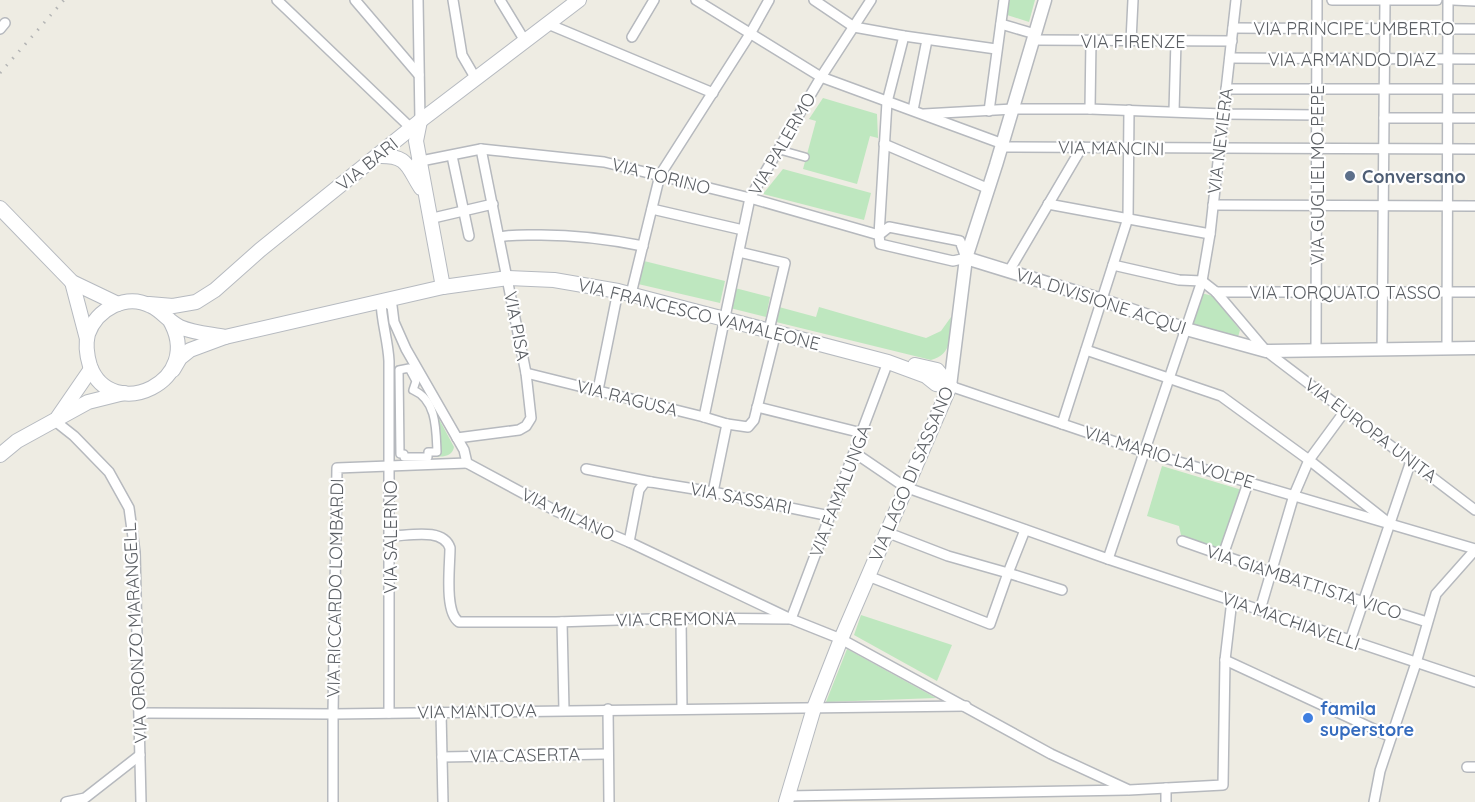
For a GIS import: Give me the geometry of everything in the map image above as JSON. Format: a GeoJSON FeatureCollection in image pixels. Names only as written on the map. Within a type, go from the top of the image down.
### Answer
{"type":"FeatureCollection","features":[{"type":"Feature","properties":{"kind":"main road","name":"VIA BARI"},"geometry":{"type":"LineString","coordinates":[[149,304],[173,306],[196,302],[215,290],[260,250],[378,156],[414,142],[476,79],[578,0]]}},
{"type":"Feature","properties":{"kind":"main road"},"geometry":{"type":"LineString","coordinates":[[378,156],[391,156],[414,142],[443,287]]}},
{"type":"Feature","properties":{"kind":"main road"},"geometry":{"type":"LineString","coordinates":[[0,208],[72,282],[118,304]]}},
{"type":"Feature","properties":{"kind":"main road","name":"VIA FRANCESCO VAMALEONE"},"geometry":{"type":"LineString","coordinates":[[173,370],[180,358],[190,350],[225,337],[443,287],[508,278],[554,280],[624,292],[888,363]]}},
{"type":"Feature","properties":{"kind":"main road"},"geometry":{"type":"LineString","coordinates":[[72,282],[87,339],[87,354],[91,369],[100,381],[111,389],[124,393]]}},
{"type":"Feature","properties":{"kind":"main road"},"geometry":{"type":"LineString","coordinates":[[87,339],[91,327],[107,309],[133,301],[149,304],[179,327],[225,337]]}},
{"type":"Feature","properties":{"kind":"main road"},"geometry":{"type":"LineString","coordinates":[[0,455],[17,441],[88,402],[124,393],[139,393],[152,389],[164,381],[173,370],[177,356],[178,341],[169,319]]}},
{"type":"Feature","properties":{"kind":"main road"},"geometry":{"type":"LineString","coordinates":[[888,363],[895,361],[937,370],[950,386]]}},
{"type":"Feature","properties":{"kind":"main road"},"geometry":{"type":"LineString","coordinates":[[888,363],[926,376],[936,384],[950,386]]}},
{"type":"Feature","properties":{"kind":"main road"},"geometry":{"type":"LineString","coordinates":[[55,421],[91,369]]}},
{"type":"Feature","properties":{"kind":"main road","name":"VIA LAGO DI SASSANO"},"geometry":{"type":"LineString","coordinates":[[786,799],[814,708],[841,639],[950,386]]}},
{"type":"Feature","properties":{"kind":"street"},"geometry":{"type":"LineString","coordinates":[[277,0],[414,142]]}},
{"type":"Feature","properties":{"kind":"street"},"geometry":{"type":"LineString","coordinates":[[356,0],[420,75]]}},
{"type":"Feature","properties":{"kind":"street"},"geometry":{"type":"LineString","coordinates":[[414,142],[420,75],[418,0]]}},
{"type":"Feature","properties":{"kind":"street"},"geometry":{"type":"LineString","coordinates":[[453,0],[462,55],[476,79]]}},
{"type":"Feature","properties":{"kind":"street"},"geometry":{"type":"LineString","coordinates":[[500,0],[525,41]]}},
{"type":"Feature","properties":{"kind":"street"},"geometry":{"type":"LineString","coordinates":[[632,37],[654,0]]}},
{"type":"Feature","properties":{"kind":"street"},"geometry":{"type":"LineString","coordinates":[[696,0],[821,77],[1002,145]]}},
{"type":"Feature","properties":{"kind":"street"},"geometry":{"type":"LineString","coordinates":[[814,0],[854,27],[996,49]]}},
{"type":"Feature","properties":{"kind":"street","name":"VIA PALERMO"},"geometry":{"type":"LineString","coordinates":[[704,417],[750,198],[821,77],[871,0]]}},
{"type":"Feature","properties":{"kind":"street"},"geometry":{"type":"LineString","coordinates":[[989,111],[1004,0]]}},
{"type":"Feature","properties":{"kind":"street","name":"VIA LAGO DI SASSANO"},"geometry":{"type":"LineString","coordinates":[[950,386],[966,258],[1045,0]]}},
{"type":"Feature","properties":{"kind":"street"},"geometry":{"type":"LineString","coordinates":[[1131,41],[1133,0]]}},
{"type":"Feature","properties":{"kind":"street","name":"VIA NEVIERA"},"geometry":{"type":"LineString","coordinates":[[1108,559],[1202,281],[1210,234],[1236,0]]}},
{"type":"Feature","properties":{"kind":"street","name":"VIA GUGLIELMO PEPE"},"geometry":{"type":"LineString","coordinates":[[1316,350],[1317,0]]}},
{"type":"Feature","properties":{"kind":"street"},"geometry":{"type":"LineString","coordinates":[[1332,0],[1437,0]]}},
{"type":"Feature","properties":{"kind":"street"},"geometry":{"type":"LineString","coordinates":[[1382,349],[1385,0]]}},
{"type":"Feature","properties":{"kind":"street"},"geometry":{"type":"LineString","coordinates":[[1448,0],[1448,349]]}},
{"type":"Feature","properties":{"kind":"street"},"geometry":{"type":"LineString","coordinates":[[1454,0],[1475,1]]}},
{"type":"Feature","properties":{"kind":"street"},"geometry":{"type":"LineString","coordinates":[[598,390],[624,292],[643,246],[660,175],[750,34],[765,2]]}},
{"type":"Feature","properties":{"kind":"street"},"geometry":{"type":"LineString","coordinates":[[548,24],[713,93]]}},
{"type":"Feature","properties":{"kind":"street","name":"VIA FIRENZE"},"geometry":{"type":"LineString","coordinates":[[1001,24],[1034,37],[1131,41],[1232,41]]}},
{"type":"Feature","properties":{"kind":"street","name":"VIA PRINCIPE UMBERTO"},"geometry":{"type":"LineString","coordinates":[[1233,28],[1475,29]]}},
{"type":"Feature","properties":{"kind":"street"},"geometry":{"type":"LineString","coordinates":[[879,235],[889,227],[960,241],[966,258],[953,261],[880,244],[879,235],[887,102],[904,36]]}},
{"type":"Feature","properties":{"kind":"street"},"geometry":{"type":"LineString","coordinates":[[913,110],[927,40]]}},
{"type":"Feature","properties":{"kind":"street"},"geometry":{"type":"LineString","coordinates":[[1090,109],[1091,40]]}},
{"type":"Feature","properties":{"kind":"street"},"geometry":{"type":"LineString","coordinates":[[1174,111],[1176,41]]}},
{"type":"Feature","properties":{"kind":"street","name":"VIA ARMANDO DIAZ"},"geometry":{"type":"LineString","coordinates":[[1230,58],[1475,59]]}},
{"type":"Feature","properties":{"kind":"street"},"geometry":{"type":"LineString","coordinates":[[1226,89],[1475,89]]}},
{"type":"Feature","properties":{"kind":"street"},"geometry":{"type":"LineString","coordinates":[[924,114],[1013,109],[1090,109],[1317,115]]}},
{"type":"Feature","properties":{"kind":"street"},"geometry":{"type":"LineString","coordinates":[[1062,424],[1128,218],[1129,110]]}},
{"type":"Feature","properties":{"kind":"street"},"geometry":{"type":"LineString","coordinates":[[1384,118],[1475,118]]}},
{"type":"Feature","properties":{"kind":"street","name":"VIA TORINO"},"geometry":{"type":"LineString","coordinates":[[414,142],[437,158],[481,149],[604,162],[750,198],[879,235]]}},
{"type":"Feature","properties":{"kind":"street"},"geometry":{"type":"LineString","coordinates":[[884,144],[989,189]]}},
{"type":"Feature","properties":{"kind":"street","name":"VIA MANCINI"},"geometry":{"type":"LineString","coordinates":[[1002,145],[1220,149],[1475,149]]}},
{"type":"Feature","properties":{"kind":"street"},"geometry":{"type":"LineString","coordinates":[[1009,271],[1082,147]]}},
{"type":"Feature","properties":{"kind":"street","name":"VIA PISA"},"geometry":{"type":"LineString","coordinates":[[457,438],[519,430],[526,426],[531,418],[526,373],[481,149]]}},
{"type":"Feature","properties":{"kind":"street"},"geometry":{"type":"LineString","coordinates":[[780,150],[806,157]]}},
{"type":"Feature","properties":{"kind":"street"},"geometry":{"type":"LineString","coordinates":[[452,156],[470,236]]}},
{"type":"Feature","properties":{"kind":"street"},"geometry":{"type":"LineString","coordinates":[[429,219],[493,204]]}},
{"type":"Feature","properties":{"kind":"street"},"geometry":{"type":"LineString","coordinates":[[1048,204],[1210,234]]}},
{"type":"Feature","properties":{"kind":"street"},"geometry":{"type":"LineString","coordinates":[[1213,205],[1475,206]]}},
{"type":"Feature","properties":{"kind":"street"},"geometry":{"type":"LineString","coordinates":[[652,209],[743,230]]}},
{"type":"Feature","properties":{"kind":"street"},"geometry":{"type":"LineString","coordinates":[[500,237],[574,235],[604,237],[643,246]]}},
{"type":"Feature","properties":{"kind":"street"},"geometry":{"type":"LineString","coordinates":[[713,492],[727,424],[748,427],[754,420],[785,263],[739,252]]}},
{"type":"Feature","properties":{"kind":"street","name":"VIA DIVISIONE ACQUI"},"geometry":{"type":"LineString","coordinates":[[966,258],[1186,329],[1266,351],[1475,348]]}},
{"type":"Feature","properties":{"kind":"street"},"geometry":{"type":"LineString","coordinates":[[1113,265],[1179,280],[1202,281]]}},
{"type":"Feature","properties":{"kind":"street","name":"VIA EUROPA UNITA"},"geometry":{"type":"LineString","coordinates":[[1202,281],[1216,292],[1266,351],[1475,510]]}},
{"type":"Feature","properties":{"kind":"street","name":"VIA TORQUATO TASSO"},"geometry":{"type":"LineString","coordinates":[[1216,292],[1475,292]]}},
{"type":"Feature","properties":{"kind":"street"},"geometry":{"type":"LineString","coordinates":[[381,300],[392,306],[394,322],[406,349],[464,450],[466,463]]}},
{"type":"Feature","properties":{"kind":"street","name":"VIA SALERNO"},"geometry":{"type":"LineString","coordinates":[[381,300],[389,361],[389,713]]}},
{"type":"Feature","properties":{"kind":"street"},"geometry":{"type":"LineString","coordinates":[[389,361],[400,349],[406,349]]}},
{"type":"Feature","properties":{"kind":"street"},"geometry":{"type":"LineString","coordinates":[[1086,350],[1221,396],[1309,460],[1389,523]]}},
{"type":"Feature","properties":{"kind":"street"},"geometry":{"type":"LineString","coordinates":[[937,370],[955,353]]}},
{"type":"Feature","properties":{"kind":"street","name":"VIA FAMALUNGA"},"geometry":{"type":"LineString","coordinates":[[791,619],[888,363]]}},
{"type":"Feature","properties":{"kind":"street"},"geometry":{"type":"LineString","coordinates":[[409,368],[416,381],[413,390],[421,393],[436,420],[437,452],[428,452],[428,457],[404,458],[404,454],[400,454],[399,370],[409,368]]}},
{"type":"Feature","properties":{"kind":"street","name":"VIA RAGUSA"},"geometry":{"type":"LineString","coordinates":[[526,373],[727,424]]}},
{"type":"Feature","properties":{"kind":"street","name":"VIA MARIO LA VOLPE"},"geometry":{"type":"LineString","coordinates":[[950,386],[1145,452],[1475,550]]}},
{"type":"Feature","properties":{"kind":"street"},"geometry":{"type":"LineString","coordinates":[[757,407],[862,433]]}},
{"type":"Feature","properties":{"kind":"street"},"geometry":{"type":"LineString","coordinates":[[1260,610],[1294,495],[1309,460],[1345,411]]}},
{"type":"Feature","properties":{"kind":"street","name":"VIA ORONZO MARANGELL"},"geometry":{"type":"LineString","coordinates":[[55,421],[74,436],[109,472],[129,508],[135,552],[141,802]]}},
{"type":"Feature","properties":{"kind":"street"},"geometry":{"type":"LineString","coordinates":[[0,442],[17,441]]}},
{"type":"Feature","properties":{"kind":"street","name":"VIA MACHIAVELLI"},"geometry":{"type":"LineString","coordinates":[[855,453],[905,487],[1108,559],[1475,682]]}},
{"type":"Feature","properties":{"kind":"street"},"geometry":{"type":"LineString","coordinates":[[1350,641],[1411,461]]}},
{"type":"Feature","properties":{"kind":"street","name":"VIA RICCARDO LOMBARDI"},"geometry":{"type":"LineString","coordinates":[[333,802],[337,468],[466,463]]}},
{"type":"Feature","properties":{"kind":"street","name":"VIA MILANO"},"geometry":{"type":"LineString","coordinates":[[466,463],[556,511],[628,542],[791,619],[841,639],[1051,754],[1129,790]]}},
{"type":"Feature","properties":{"kind":"street","name":"VIA SASSARI"},"geometry":{"type":"LineString","coordinates":[[586,469],[830,516]]}},
{"type":"Feature","properties":{"kind":"street"},"geometry":{"type":"LineString","coordinates":[[628,542],[639,490],[645,482],[651,482]]}},
{"type":"Feature","properties":{"kind":"street"},"geometry":{"type":"LineString","coordinates":[[1224,555],[1248,483]]}},
{"type":"Feature","properties":{"kind":"street"},"geometry":{"type":"LineString","coordinates":[[868,576],[990,624],[1025,530]]}},
{"type":"Feature","properties":{"kind":"street"},"geometry":{"type":"LineString","coordinates":[[886,532],[948,556],[1062,590]]}},
{"type":"Feature","properties":{"kind":"street","name":"VIA CREMONA"},"geometry":{"type":"LineString","coordinates":[[390,536],[438,536],[448,543],[450,548],[450,606],[454,619],[459,622],[562,622],[681,618],[791,619]]}},
{"type":"Feature","properties":{"kind":"street","name":"VIA GIAMBATTISTA VICO"},"geometry":{"type":"LineString","coordinates":[[1182,541],[1270,572],[1427,622]]}},
{"type":"Feature","properties":{"kind":"street"},"geometry":{"type":"LineString","coordinates":[[1374,802],[1380,771],[1436,594],[1475,550]]}},
{"type":"Feature","properties":{"kind":"street"},"geometry":{"type":"LineString","coordinates":[[786,799],[1129,790],[1223,785],[1225,660],[1232,600]]}},
{"type":"Feature","properties":{"kind":"street"},"geometry":{"type":"LineString","coordinates":[[681,618],[682,709]]}},
{"type":"Feature","properties":{"kind":"street"},"geometry":{"type":"LineString","coordinates":[[562,622],[564,710]]}},
{"type":"Feature","properties":{"kind":"street"},"geometry":{"type":"LineString","coordinates":[[1225,660],[1391,737]]}},
{"type":"Feature","properties":{"kind":"street","name":"VIA MANTOVA"},"geometry":{"type":"LineString","coordinates":[[140,713],[333,714],[966,706]]}},
{"type":"Feature","properties":{"kind":"street"},"geometry":{"type":"LineString","coordinates":[[608,709],[609,802]]}},
{"type":"Feature","properties":{"kind":"street"},"geometry":{"type":"LineString","coordinates":[[441,712],[443,802]]}},
{"type":"Feature","properties":{"kind":"street","name":"VIA CASERTA"},"geometry":{"type":"LineString","coordinates":[[442,757],[608,754]]}},
{"type":"Feature","properties":{"kind":"street"},"geometry":{"type":"LineString","coordinates":[[66,802],[85,798],[140,755]]}},
{"type":"Feature","properties":{"kind":"street"},"geometry":{"type":"LineString","coordinates":[[1166,788],[1166,802]]}},
{"type":"Feature","properties":{"kind":"green space"},"geometry":{"type":"Polygon","coordinates":[[[1009,0],[1035,0],[1029,22],[1007,15],[1009,0]]]}},
{"type":"Feature","properties":{"kind":"green space"},"geometry":{"type":"Polygon","coordinates":[[[823,98],[877,114],[878,138],[870,136],[857,184],[803,169],[816,121],[809,119],[823,98]]]}},
{"type":"Feature","properties":{"kind":"green space"},"geometry":{"type":"Polygon","coordinates":[[[783,169],[871,193],[864,220],[763,194],[783,169]]]}},
{"type":"Feature","properties":{"kind":"green space"},"geometry":{"type":"Polygon","coordinates":[[[644,261],[725,281],[720,303],[638,284],[644,261]]]}},
{"type":"Feature","properties":{"kind":"green space"},"geometry":{"type":"Polygon","coordinates":[[[735,288],[770,297],[766,317],[730,308],[735,288]]]}},
{"type":"Feature","properties":{"kind":"green space"},"geometry":{"type":"Polygon","coordinates":[[[1201,293],[1213,296],[1240,330],[1238,337],[1191,324],[1201,293]]]}},
{"type":"Feature","properties":{"kind":"green space"},"geometry":{"type":"Polygon","coordinates":[[[779,307],[816,317],[819,307],[926,338],[941,331],[951,317],[949,343],[943,353],[931,360],[776,322],[779,307]]]}},
{"type":"Feature","properties":{"kind":"green space"},"geometry":{"type":"Polygon","coordinates":[[[431,404],[454,447],[448,455],[440,457],[428,457],[436,452],[431,404]]]}},
{"type":"Feature","properties":{"kind":"green space"},"geometry":{"type":"Polygon","coordinates":[[[1162,466],[1242,490],[1221,550],[1181,535],[1179,526],[1147,516],[1162,466]]]}},
{"type":"Feature","properties":{"kind":"green space"},"geometry":{"type":"Polygon","coordinates":[[[861,615],[952,645],[937,681],[854,635],[861,615]]]}},
{"type":"Feature","properties":{"kind":"green space"},"geometry":{"type":"Polygon","coordinates":[[[847,649],[936,698],[826,702],[847,649]]]}},
{"type":"Feature","properties":{"kind":"railway"},"geometry":{"type":"LineString","coordinates":[[0,73],[64,0]]}},
{"type":"Feature","properties":{"kind":"place","name":"Conversano"},"geometry":{"type":"Point","coordinates":[1350,176]}},
{"type":"Feature","properties":{"kind":"place","name":"famila superstore"},"geometry":{"type":"Point","coordinates":[1308,718]}}]}
